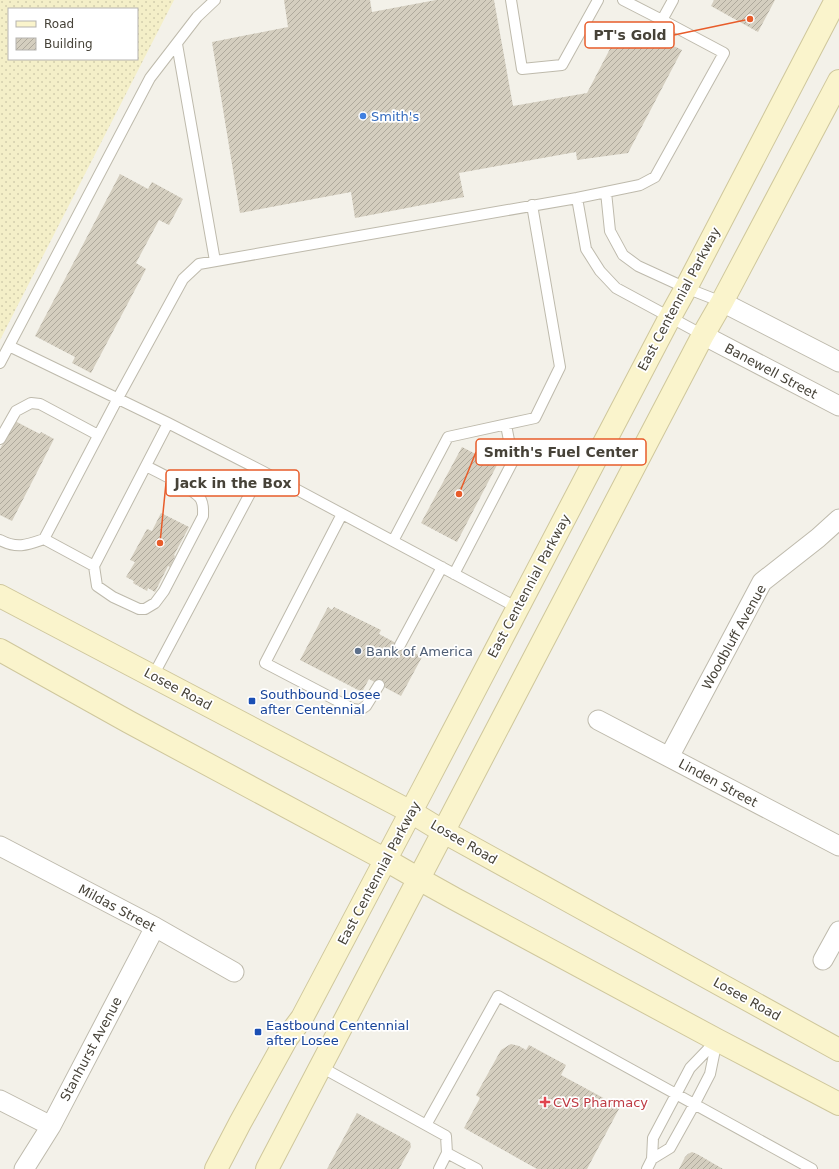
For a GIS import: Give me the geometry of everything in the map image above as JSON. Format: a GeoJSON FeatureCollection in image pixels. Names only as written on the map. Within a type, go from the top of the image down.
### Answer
{"type":"FeatureCollection","features":[{"type":"Feature","properties":{"kind":"main road","name":"East Centennial Parkway"},"geometry":{"type":"LineString","coordinates":[[216,1169],[287,1038],[302,1018],[386,860],[836,0]]}},
{"type":"Feature","properties":{"kind":"main road"},"geometry":{"type":"LineString","coordinates":[[267,1169],[703,335],[839,81]]}},
{"type":"Feature","properties":{"kind":"main road","name":"Losee Road"},"geometry":{"type":"LineString","coordinates":[[0,596],[411,812],[444,832],[839,1050]]}},
{"type":"Feature","properties":{"kind":"main road"},"geometry":{"type":"LineString","coordinates":[[0,650],[136,726],[717,1040],[839,1104]]}},
{"type":"Feature","properties":{"kind":"main road"},"geometry":{"type":"LineString","coordinates":[[234,1169],[240,1123]]}},
{"type":"Feature","properties":{"kind":"street"},"geometry":{"type":"LineString","coordinates":[[722,302],[839,362]]}},
{"type":"Feature","properties":{"kind":"street","name":"Banewell Street"},"geometry":{"type":"LineString","coordinates":[[703,335],[839,406]]}},
{"type":"Feature","properties":{"kind":"street","name":"Woodbluff Avenue"},"geometry":{"type":"LineString","coordinates":[[669,757],[762,582],[818,538],[839,519]]}},
{"type":"Feature","properties":{"kind":"street","name":"Linden Street"},"geometry":{"type":"LineString","coordinates":[[598,720],[839,846]]}},
{"type":"Feature","properties":{"kind":"street","name":"Mildas Street"},"geometry":{"type":"LineString","coordinates":[[0,846],[155,927],[234,972]]}},
{"type":"Feature","properties":{"kind":"street","name":"Stanhurst Avenue"},"geometry":{"type":"LineString","coordinates":[[24,1169],[51,1126],[155,927]]}},
{"type":"Feature","properties":{"kind":"street"},"geometry":{"type":"LineString","coordinates":[[823,960],[839,931]]}},
{"type":"Feature","properties":{"kind":"street"},"geometry":{"type":"LineString","coordinates":[[0,1100],[51,1126]]}},
{"type":"Feature","properties":{"kind":"lane"},"geometry":{"type":"LineString","coordinates":[[0,364],[150,78],[198,17],[215,0]]}},
{"type":"Feature","properties":{"kind":"lane"},"geometry":{"type":"LineString","coordinates":[[511,0],[522,69],[562,65],[598,0]]}},
{"type":"Feature","properties":{"kind":"lane"},"geometry":{"type":"LineString","coordinates":[[0,540],[5,543],[19,546],[44,539],[98,435],[183,279],[199,264],[577,198],[640,185],[655,177],[724,53],[623,0]]}},
{"type":"Feature","properties":{"kind":"lane"},"geometry":{"type":"LineString","coordinates":[[662,20],[673,0]]}},
{"type":"Feature","properties":{"kind":"lane"},"geometry":{"type":"LineString","coordinates":[[177,44],[215,261]]}},
{"type":"Feature","properties":{"kind":"lane"},"geometry":{"type":"LineString","coordinates":[[606,192],[610,231],[623,255],[638,266],[686,288],[722,302]]}},
{"type":"Feature","properties":{"kind":"lane"},"geometry":{"type":"LineString","coordinates":[[577,198],[586,248],[600,272],[616,288],[703,335]]}},
{"type":"Feature","properties":{"kind":"lane"},"geometry":{"type":"LineString","coordinates":[[393,541],[448,437],[535,418],[560,367],[532,205]]}},
{"type":"Feature","properties":{"kind":"lane"},"geometry":{"type":"LineString","coordinates":[[9,346],[118,398],[262,471],[518,608]]}},
{"type":"Feature","properties":{"kind":"lane"},"geometry":{"type":"LineString","coordinates":[[0,439],[16,411],[31,402],[40,404],[98,435]]}},
{"type":"Feature","properties":{"kind":"lane"},"geometry":{"type":"LineString","coordinates":[[146,466],[192,492],[200,498],[204,506],[203,516],[164,591],[155,603],[139,609],[113,597],[97,586],[94,566],[168,423]]}},
{"type":"Feature","properties":{"kind":"lane"},"geometry":{"type":"LineString","coordinates":[[454,574],[513,461],[506,425]]}},
{"type":"Feature","properties":{"kind":"lane"},"geometry":{"type":"LineString","coordinates":[[153,676],[262,471]]}},
{"type":"Feature","properties":{"kind":"lane"},"geometry":{"type":"LineString","coordinates":[[342,514],[265,663],[353,709],[360,710],[366,706],[379,685]]}},
{"type":"Feature","properties":{"kind":"lane"},"geometry":{"type":"LineString","coordinates":[[44,539],[94,566]]}},
{"type":"Feature","properties":{"kind":"lane"},"geometry":{"type":"LineString","coordinates":[[400,645],[442,567]]}},
{"type":"Feature","properties":{"kind":"lane"},"geometry":{"type":"LineString","coordinates":[[426,1125],[498,996],[812,1169]]}},
{"type":"Feature","properties":{"kind":"lane"},"geometry":{"type":"LineString","coordinates":[[647,1169],[652,1159],[653,1138],[690,1068],[717,1040]]}},
{"type":"Feature","properties":{"kind":"lane"},"geometry":{"type":"LineString","coordinates":[[652,1159],[670,1148],[694,1105],[710,1074],[717,1040]]}},
{"type":"Feature","properties":{"kind":"lane"},"geometry":{"type":"LineString","coordinates":[[321,1067],[446,1136],[447,1153],[439,1169]]}},
{"type":"Feature","properties":{"kind":"lane"},"geometry":{"type":"LineString","coordinates":[[447,1153],[477,1169]]}},
{"type":"Feature","properties":{"kind":"sand"},"geometry":{"type":"Polygon","coordinates":[[[0,0],[174,0],[0,340],[0,0]]]}},
{"type":"Feature","properties":{"kind":"building"},"geometry":{"type":"Polygon","coordinates":[[[284,0],[370,0],[372,12],[436,0],[494,0],[513,106],[587,93],[624,22],[682,50],[628,153],[577,160],[576,152],[459,173],[464,197],[355,218],[351,192],[240,213],[212,42],[288,27],[284,0]]]}},
{"type":"Feature","properties":{"kind":"building"},"geometry":{"type":"Polygon","coordinates":[[[714,0],[775,0],[758,32],[711,6],[714,0]]]}},
{"type":"Feature","properties":{"kind":"building"},"geometry":{"type":"Polygon","coordinates":[[[120,174],[148,189],[152,182],[183,199],[169,225],[159,220],[136,263],[146,269],[91,373],[72,363],[75,357],[35,336],[120,174]]]}},
{"type":"Feature","properties":{"kind":"building"},"geometry":{"type":"Polygon","coordinates":[[[15,421],[40,434],[41,432],[54,439],[12,521],[0,515],[0,449],[15,421]]]}},
{"type":"Feature","properties":{"kind":"building"},"geometry":{"type":"Polygon","coordinates":[[[462,447],[497,465],[457,542],[421,523],[462,447]]]}},
{"type":"Feature","properties":{"kind":"building"},"geometry":{"type":"Polygon","coordinates":[[[161,513],[189,527],[174,555],[175,556],[170,567],[168,566],[155,592],[148,588],[147,591],[126,577],[135,562],[130,560],[147,529],[152,531],[161,513]]]}},
{"type":"Feature","properties":{"kind":"building","name":"Bank of America"},"geometry":{"type":"Polygon","coordinates":[[[328,607],[332,610],[334,607],[381,630],[379,634],[422,657],[401,696],[369,679],[362,692],[300,660],[328,607]]]}},
{"type":"Feature","properties":{"kind":"building","name":"CVS Pharmacy"},"geometry":{"type":"Polygon","coordinates":[[[511,1044],[526,1050],[529,1045],[566,1065],[561,1075],[620,1107],[587,1169],[537,1169],[464,1128],[480,1098],[476,1095],[501,1050],[511,1044]]]}},
{"type":"Feature","properties":{"kind":"building"},"geometry":{"type":"Polygon","coordinates":[[[357,1113],[410,1142],[411,1147],[399,1169],[327,1169],[357,1113]]]}},
{"type":"Feature","properties":{"kind":"building"},"geometry":{"type":"Polygon","coordinates":[[[692,1152],[723,1169],[679,1169],[685,1157],[692,1152]]]}},
{"type":"Feature","properties":{"kind":"place","name":"PT's Gold"},"geometry":{"type":"Point","coordinates":[750,19]}},
{"type":"Feature","properties":{"kind":"place","name":"Smith's"},"geometry":{"type":"Point","coordinates":[363,116]}},
{"type":"Feature","properties":{"kind":"place","name":"Smith's Fuel Center"},"geometry":{"type":"Point","coordinates":[459,494]}},
{"type":"Feature","properties":{"kind":"place","name":"Jack in the Box"},"geometry":{"type":"Point","coordinates":[160,543]}},
{"type":"Feature","properties":{"kind":"place","name":"Bank of America"},"geometry":{"type":"Point","coordinates":[358,651]}},
{"type":"Feature","properties":{"kind":"place","name":"Southbound Losee after Centennial"},"geometry":{"type":"Point","coordinates":[252,701]}},
{"type":"Feature","properties":{"kind":"place","name":"Eastbound Centennial after Losee"},"geometry":{"type":"Point","coordinates":[258,1032]}},
{"type":"Feature","properties":{"kind":"place","name":"CVS Pharmacy"},"geometry":{"type":"Point","coordinates":[545,1102]}}]}
